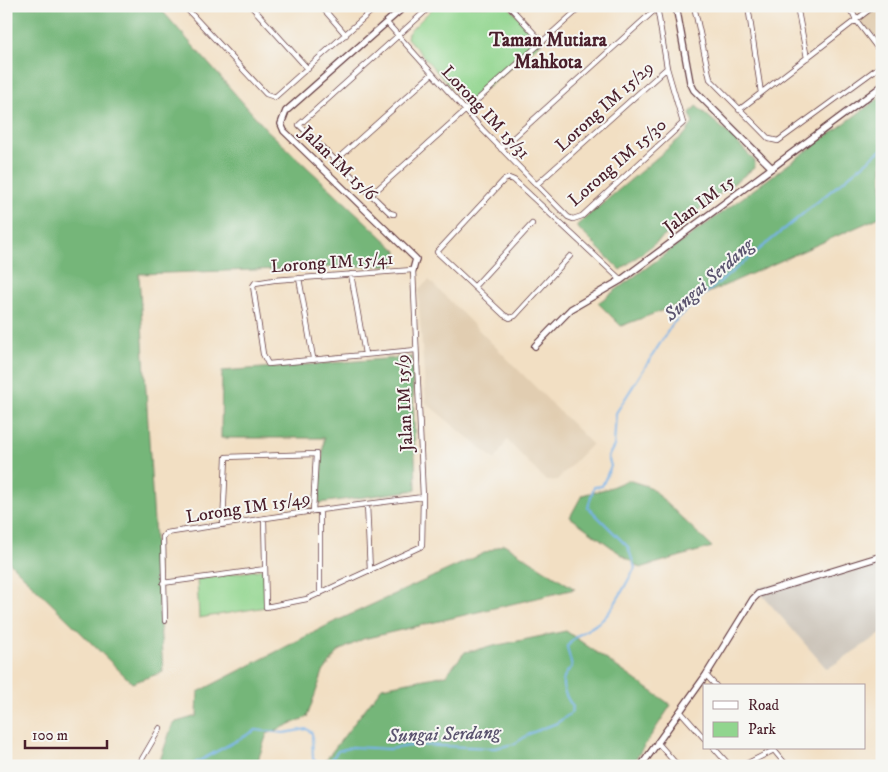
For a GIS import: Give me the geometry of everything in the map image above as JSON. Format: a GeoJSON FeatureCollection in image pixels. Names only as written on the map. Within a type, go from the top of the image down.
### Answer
{"type":"FeatureCollection","features":[{"type":"Feature","properties":{"kind":"street"},"geometry":{"type":"LineString","coordinates":[[184,6],[266,94],[278,97],[377,6]]}},
{"type":"Feature","properties":{"kind":"street"},"geometry":{"type":"LineString","coordinates":[[251,6],[308,69]]}},
{"type":"Feature","properties":{"kind":"street"},"geometry":{"type":"LineString","coordinates":[[321,6],[346,35]]}},
{"type":"Feature","properties":{"kind":"street","name":"Jalan IM 15/6"},"geometry":{"type":"LineString","coordinates":[[405,6],[286,111],[281,124],[284,131],[416,259]]}},
{"type":"Feature","properties":{"kind":"street"},"geometry":{"type":"LineString","coordinates":[[394,214],[390,213],[334,162],[299,125],[431,6]]}},
{"type":"Feature","properties":{"kind":"street"},"geometry":{"type":"LineString","coordinates":[[508,6],[542,42]]}},
{"type":"Feature","properties":{"kind":"street"},"geometry":{"type":"LineString","coordinates":[[371,195],[582,6]]}},
{"type":"Feature","properties":{"kind":"street"},"geometry":{"type":"LineString","coordinates":[[501,149],[659,6]]}},
{"type":"Feature","properties":{"kind":"street","name":"Lorong IM 15/30"},"geometry":{"type":"LineString","coordinates":[[568,217],[573,219],[582,216],[683,123],[667,68],[659,6]]}},
{"type":"Feature","properties":{"kind":"street"},"geometry":{"type":"LineString","coordinates":[[676,6],[690,82],[694,90],[772,168]]}},
{"type":"Feature","properties":{"kind":"street"},"geometry":{"type":"LineString","coordinates":[[694,6],[710,79],[769,139],[778,141],[882,65]]}},
{"type":"Feature","properties":{"kind":"street"},"geometry":{"type":"LineString","coordinates":[[748,6],[761,93]]}},
{"type":"Feature","properties":{"kind":"street"},"geometry":{"type":"LineString","coordinates":[[797,6],[807,58]]}},
{"type":"Feature","properties":{"kind":"street"},"geometry":{"type":"LineString","coordinates":[[858,6],[850,9],[882,54]]}},
{"type":"Feature","properties":{"kind":"street"},"geometry":{"type":"LineString","coordinates":[[739,110],[874,6]]}},
{"type":"Feature","properties":{"kind":"street","name":"Lorong IM 15/31"},"geometry":{"type":"LineString","coordinates":[[387,22],[465,111],[568,217]]}},
{"type":"Feature","properties":{"kind":"street","name":"Lorong IM 15/29"},"geometry":{"type":"LineString","coordinates":[[536,185],[667,68]]}},
{"type":"Feature","properties":{"kind":"street"},"geometry":{"type":"LineString","coordinates":[[334,162],[432,74]]}},
{"type":"Feature","properties":{"kind":"street","name":"Jalan IM 15"},"geometry":{"type":"LineString","coordinates":[[535,346],[570,309],[621,280],[882,86]]}},
{"type":"Feature","properties":{"kind":"street"},"geometry":{"type":"LineString","coordinates":[[570,256],[513,318],[504,315],[439,255],[438,248],[504,180],[509,178],[514,180],[621,280]]}},
{"type":"Feature","properties":{"kind":"street"},"geometry":{"type":"LineString","coordinates":[[474,287],[532,224]]}},
{"type":"Feature","properties":{"kind":"street","name":"Jalan IM 15/9"},"geometry":{"type":"LineString","coordinates":[[370,571],[422,546],[423,497],[413,270],[416,259]]}},
{"type":"Feature","properties":{"kind":"street","name":"Lorong IM 15/41"},"geometry":{"type":"LineString","coordinates":[[313,358],[268,364],[266,362],[254,284],[299,278],[413,270]]}},
{"type":"Feature","properties":{"kind":"street"},"geometry":{"type":"LineString","coordinates":[[352,274],[364,354]]}},
{"type":"Feature","properties":{"kind":"street"},"geometry":{"type":"LineString","coordinates":[[299,278],[313,358],[416,350]]}},
{"type":"Feature","properties":{"kind":"street"},"geometry":{"type":"LineString","coordinates":[[224,525],[226,457],[316,454],[313,511]]}},
{"type":"Feature","properties":{"kind":"street","name":"Lorong IM 15/49"},"geometry":{"type":"LineString","coordinates":[[165,621],[163,583],[164,534],[320,510],[423,497]]}},
{"type":"Feature","properties":{"kind":"street"},"geometry":{"type":"LineString","coordinates":[[264,519],[266,607],[295,603],[320,594],[370,571],[367,504]]}},
{"type":"Feature","properties":{"kind":"street"},"geometry":{"type":"LineString","coordinates":[[320,510],[320,594]]}},
{"type":"Feature","properties":{"kind":"street"},"geometry":{"type":"LineString","coordinates":[[641,766],[706,675],[753,599],[758,594],[882,556]]}},
{"type":"Feature","properties":{"kind":"street"},"geometry":{"type":"LineString","coordinates":[[163,583],[265,570]]}},
{"type":"Feature","properties":{"kind":"street"},"geometry":{"type":"LineString","coordinates":[[706,675],[714,684]]}},
{"type":"Feature","properties":{"kind":"street"},"geometry":{"type":"LineString","coordinates":[[680,711],[703,737]]}},
{"type":"Feature","properties":{"kind":"street"},"geometry":{"type":"LineString","coordinates":[[138,766],[160,728]]}},
{"type":"Feature","properties":{"kind":"street"},"geometry":{"type":"LineString","coordinates":[[657,742],[678,766]]}},
{"type":"Feature","properties":{"kind":"street"},"geometry":{"type":"LineString","coordinates":[[716,750],[730,766]]}},
{"type":"Feature","properties":{"kind":"street"},"geometry":{"type":"LineString","coordinates":[[742,766],[771,750]]}},
{"type":"Feature","properties":{"kind":"street"},"geometry":{"type":"LineString","coordinates":[[774,750],[787,766]]}},
{"type":"Feature","properties":{"kind":"shaded area"},"geometry":{"type":"Polygon","coordinates":[[[866,6],[882,6],[882,54],[853,16],[866,6]]]}},
{"type":"Feature","properties":{"kind":"shaded area"},"geometry":{"type":"Polygon","coordinates":[[[429,280],[592,444],[557,480],[546,481],[507,440],[495,460],[426,403],[418,290],[429,280]]]}},
{"type":"Feature","properties":{"kind":"shaded area"},"geometry":{"type":"Polygon","coordinates":[[[882,563],[882,633],[827,669],[756,588],[863,570],[882,563]]]}},
{"type":"Feature","properties":{"kind":"green space"},"geometry":{"type":"Polygon","coordinates":[[[6,6],[158,6],[266,129],[397,251],[395,265],[139,274],[163,672],[132,683],[6,559],[6,6]]]}},
{"type":"Feature","properties":{"kind":"green space"},"geometry":{"type":"Polygon","coordinates":[[[435,6],[508,6],[542,42],[469,102],[463,101],[407,38],[408,33],[435,6]]]}},
{"type":"Feature","properties":{"kind":"green space"},"geometry":{"type":"Polygon","coordinates":[[[882,96],[882,216],[701,296],[621,326],[598,303],[882,96]]]}},
{"type":"Feature","properties":{"kind":"green space"},"geometry":{"type":"Polygon","coordinates":[[[696,106],[728,133],[755,161],[754,168],[620,270],[576,226],[685,134],[693,123],[690,113],[696,106]]]}},
{"type":"Feature","properties":{"kind":"green space"},"geometry":{"type":"Polygon","coordinates":[[[412,357],[416,490],[319,503],[324,438],[221,438],[222,371],[412,357]]]}},
{"type":"Feature","properties":{"kind":"green space"},"geometry":{"type":"Polygon","coordinates":[[[628,480],[650,487],[712,547],[640,568],[570,517],[582,495],[609,488],[628,480]]]}},
{"type":"Feature","properties":{"kind":"green space"},"geometry":{"type":"Polygon","coordinates":[[[504,544],[575,589],[363,639],[339,651],[323,672],[307,717],[267,734],[256,766],[158,766],[173,723],[197,716],[198,692],[330,624],[504,544]]]}},
{"type":"Feature","properties":{"kind":"green space"},"geometry":{"type":"Polygon","coordinates":[[[265,569],[266,607],[199,618],[197,579],[265,569]]]}},
{"type":"Feature","properties":{"kind":"green space"},"geometry":{"type":"Polygon","coordinates":[[[566,631],[671,705],[631,766],[321,766],[382,687],[446,675],[465,652],[566,631]]]}},
{"type":"Feature","properties":{"kind":"waterway","name":"Sungai Serdang"},"geometry":{"type":"LineString","coordinates":[[326,766],[338,751],[352,747],[390,749],[417,745],[495,748],[514,744],[531,733],[557,723],[571,713],[573,707],[563,686],[564,676],[572,667],[567,647],[580,634],[606,616],[635,568],[628,547],[588,507],[594,487],[602,486],[611,466],[608,457],[614,446],[616,413],[673,323],[699,299],[882,149]]}},
{"type":"Feature","properties":{"kind":"waterway","name":"Sungai Serdang"},"geometry":{"type":"LineString","coordinates":[[190,766],[256,730],[284,733],[307,729],[312,733],[313,759],[320,766]]}},
{"type":"Feature","properties":{"kind":"district","name":"Taman Mutiara Mahkota"},"geometry":{"type":"Point","coordinates":[548,50]}}]}
